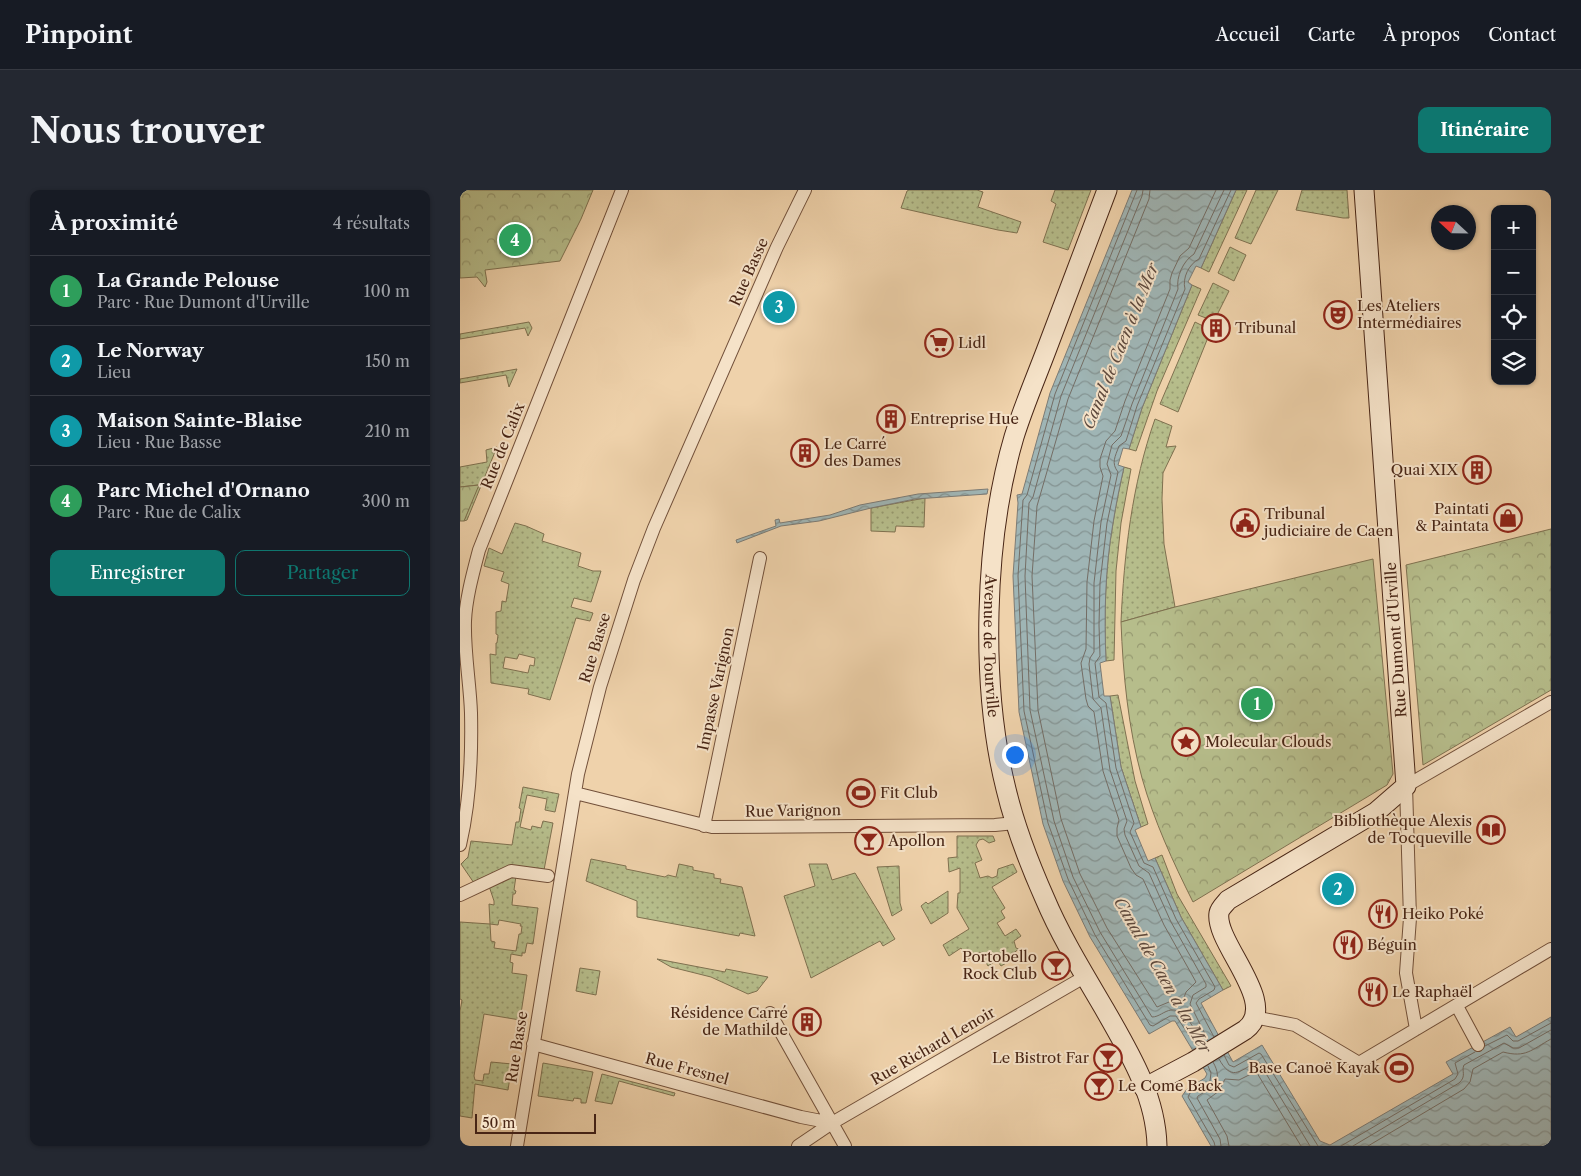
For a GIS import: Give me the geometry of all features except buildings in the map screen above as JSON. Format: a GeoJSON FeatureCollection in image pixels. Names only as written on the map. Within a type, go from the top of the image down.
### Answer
{"type":"FeatureCollection","features":[{"type":"Feature","properties":{"kind":"street","name":"Rue de Calix"},"geometry":{"type":"LineString","coordinates":[[460,845],[468,803],[470,773],[471,714],[465,621],[479,550],[622,190]]}},
{"type":"Feature","properties":{"kind":"street","name":"Rue Basse"},"geometry":{"type":"LineString","coordinates":[[518,1146],[575,793],[597,696],[650,536],[805,190]]}},
{"type":"Feature","properties":{"kind":"street","name":"Avenue de Tourville"},"geometry":{"type":"LineString","coordinates":[[1107,190],[1019,422],[1010,456],[992,558],[990,659],[998,746],[1006,788],[1029,864],[1060,932],[1119,1034],[1144,1088],[1154,1118],[1157,1146]]}},
{"type":"Feature","properties":{"kind":"street","name":"Rue Dumont d'Urville"},"geometry":{"type":"LineString","coordinates":[[1364,190],[1406,786],[1410,918],[1406,973],[1416,1029]]}},
{"type":"Feature","properties":{"kind":"street","name":"Impasse Varignon"},"geometry":{"type":"LineString","coordinates":[[704,826],[760,558]]}},
{"type":"Feature","properties":{"kind":"street"},"geometry":{"type":"LineString","coordinates":[[1250,1024],[1255,1000],[1220,922],[1220,912],[1228,900],[1376,812],[1406,786],[1551,702]]}},
{"type":"Feature","properties":{"kind":"street","name":"Rue Varignon"},"geometry":{"type":"LineString","coordinates":[[575,793],[704,826],[736,828],[995,825],[1016,823]]}},
{"type":"Feature","properties":{"kind":"street"},"geometry":{"type":"LineString","coordinates":[[460,895],[511,871],[548,876]]}},
{"type":"Feature","properties":{"kind":"street"},"geometry":{"type":"LineString","coordinates":[[1144,1088],[1198,1059],[1250,1024],[1295,1025],[1359,1063],[1551,949]]}},
{"type":"Feature","properties":{"kind":"street","name":"Rue Richard Lenoir"},"geometry":{"type":"LineString","coordinates":[[798,1146],[832,1123],[1086,976]]}},
{"type":"Feature","properties":{"kind":"street"},"geometry":{"type":"LineString","coordinates":[[1457,1006],[1478,1045]]}},
{"type":"Feature","properties":{"kind":"street"},"geometry":{"type":"LineString","coordinates":[[770,1013],[845,1146]]}},
{"type":"Feature","properties":{"kind":"street","name":"Rue Fresnel"},"geometry":{"type":"LineString","coordinates":[[533,1044],[801,1117],[832,1123]]}},
{"type":"Feature","properties":{"kind":"green space"},"geometry":{"type":"Polygon","coordinates":[[[460,190],[593,190],[560,261],[485,270],[487,282],[485,287],[477,277],[460,278],[460,190]]]}},
{"type":"Feature","properties":{"kind":"green space"},"geometry":{"type":"Polygon","coordinates":[[[909,190],[977,190],[983,192],[978,207],[1021,222],[1017,233],[901,208],[909,190]]]}},
{"type":"Feature","properties":{"kind":"green space"},"geometry":{"type":"Polygon","coordinates":[[[1055,190],[1091,190],[1068,250],[1043,242],[1056,204],[1051,201],[1055,190]]]}},
{"type":"Feature","properties":{"kind":"green space"},"geometry":{"type":"Polygon","coordinates":[[[1236,190],[1247,190],[1209,272],[1201,268],[1236,190]]]}},
{"type":"Feature","properties":{"kind":"green space"},"geometry":{"type":"Polygon","coordinates":[[[1256,190],[1278,190],[1251,244],[1235,238],[1256,190]]]}},
{"type":"Feature","properties":{"kind":"green space"},"geometry":{"type":"Polygon","coordinates":[[[1302,190],[1347,190],[1349,218],[1296,210],[1302,190]]]}},
{"type":"Feature","properties":{"kind":"green space"},"geometry":{"type":"Polygon","coordinates":[[[1230,247],[1246,255],[1234,281],[1218,273],[1230,247]]]}},
{"type":"Feature","properties":{"kind":"green space"},"geometry":{"type":"Polygon","coordinates":[[[1213,283],[1229,291],[1214,321],[1198,315],[1213,283]]]}},
{"type":"Feature","properties":{"kind":"green space"},"geometry":{"type":"Polygon","coordinates":[[[1192,285],[1201,289],[1157,391],[1136,451],[1129,449],[1142,408],[1192,285]]]}},
{"type":"Feature","properties":{"kind":"green space"},"geometry":{"type":"Polygon","coordinates":[[[529,322],[532,328],[528,336],[525,328],[460,339],[460,334],[529,322]]]}},
{"type":"Feature","properties":{"kind":"green space"},"geometry":{"type":"Polygon","coordinates":[[[1195,322],[1211,330],[1178,412],[1160,404],[1195,322]]]}},
{"type":"Feature","properties":{"kind":"green space"},"geometry":{"type":"Polygon","coordinates":[[[517,369],[509,387],[506,375],[460,383],[460,379],[517,369]]]}},
{"type":"Feature","properties":{"kind":"green space"},"geometry":{"type":"Polygon","coordinates":[[[1155,419],[1172,426],[1166,447],[1176,446],[1163,473],[1162,499],[1164,544],[1175,607],[1121,622],[1124,571],[1135,494],[1140,469],[1155,419]]]}},
{"type":"Feature","properties":{"kind":"green space"},"geometry":{"type":"Polygon","coordinates":[[[497,447],[467,520],[464,521],[478,485],[460,487],[460,467],[487,462],[486,450],[497,447]]]}},
{"type":"Feature","properties":{"kind":"green space"},"geometry":{"type":"Polygon","coordinates":[[[1124,467],[1131,469],[1121,523],[1116,571],[1114,660],[1106,661],[1105,609],[1108,558],[1124,467]]]}},
{"type":"Feature","properties":{"kind":"green space"},"geometry":{"type":"Polygon","coordinates":[[[479,485],[464,521],[460,521],[460,487],[479,485]]]}},
{"type":"Feature","properties":{"kind":"green space"},"geometry":{"type":"Polygon","coordinates":[[[925,498],[924,527],[896,526],[895,532],[871,531],[871,508],[925,498]]]}},
{"type":"Feature","properties":{"kind":"green space"},"geometry":{"type":"Polygon","coordinates":[[[515,523],[544,534],[542,541],[581,553],[578,566],[593,571],[601,571],[591,602],[574,598],[571,607],[593,613],[590,621],[576,618],[550,700],[528,694],[529,689],[491,683],[490,654],[496,655],[498,635],[496,634],[496,612],[501,611],[502,601],[506,602],[509,584],[501,581],[504,572],[484,566],[489,548],[502,554],[515,523]],[[519,654],[517,659],[505,657],[503,668],[528,673],[530,665],[534,666],[535,658],[519,654]]]}},
{"type":"Feature","properties":{"kind":"green space"},"geometry":{"type":"Polygon","coordinates":[[[1551,529],[1551,690],[1423,765],[1406,565],[1551,529]]]}},
{"type":"Feature","properties":{"kind":"green space"},"geometry":{"type":"Polygon","coordinates":[[[1373,559],[1393,774],[1387,785],[1193,902],[1164,841],[1152,810],[1137,759],[1127,700],[1121,622],[1373,559]]]}},
{"type":"Feature","properties":{"kind":"green space"},"geometry":{"type":"Polygon","coordinates":[[[1118,695],[1135,781],[1148,824],[1141,827],[1121,767],[1110,696],[1118,695]]]}},
{"type":"Feature","properties":{"kind":"green space"},"geometry":{"type":"Polygon","coordinates":[[[523,787],[559,794],[555,812],[545,810],[547,799],[527,795],[520,827],[531,830],[532,826],[541,828],[543,821],[553,823],[544,870],[474,883],[461,864],[468,857],[471,841],[512,845],[516,822],[519,822],[521,809],[519,808],[523,787]]]}},
{"type":"Feature","properties":{"kind":"green space"},"geometry":{"type":"Polygon","coordinates":[[[957,836],[993,836],[995,841],[989,843],[983,839],[979,840],[976,845],[982,860],[975,863],[980,878],[997,876],[998,869],[1013,864],[1017,872],[992,887],[1005,908],[1001,911],[1005,918],[997,923],[1005,936],[1016,929],[1021,936],[1014,941],[1016,948],[1019,949],[1012,954],[1015,958],[1001,966],[997,960],[988,966],[980,952],[968,959],[961,948],[949,956],[943,945],[969,929],[957,908],[958,893],[960,893],[960,868],[949,872],[948,858],[957,857],[957,836]]]}},
{"type":"Feature","properties":{"kind":"green space"},"geometry":{"type":"Polygon","coordinates":[[[1162,855],[1177,894],[1231,986],[1223,990],[1181,917],[1155,858],[1162,855]]]}},
{"type":"Feature","properties":{"kind":"green space"},"geometry":{"type":"Polygon","coordinates":[[[591,859],[665,877],[668,875],[676,877],[679,864],[693,867],[693,870],[714,874],[714,878],[721,879],[720,883],[742,887],[755,936],[740,933],[739,936],[637,917],[637,901],[586,881],[591,859]]]}},
{"type":"Feature","properties":{"kind":"green space"},"geometry":{"type":"Polygon","coordinates":[[[809,864],[827,864],[832,880],[855,873],[895,939],[883,946],[880,941],[811,978],[784,896],[815,886],[809,864]]]}},
{"type":"Feature","properties":{"kind":"green space"},"geometry":{"type":"Polygon","coordinates":[[[899,866],[900,903],[902,910],[892,916],[877,867],[899,866]]]}},
{"type":"Feature","properties":{"kind":"green space"},"geometry":{"type":"Polygon","coordinates":[[[513,875],[516,876],[514,890],[516,891],[513,894],[512,905],[538,908],[533,944],[527,943],[525,953],[522,953],[522,956],[511,954],[510,962],[513,963],[512,973],[527,975],[520,1020],[484,1014],[474,1076],[475,1080],[483,1081],[484,1074],[489,1074],[491,1062],[512,1064],[508,1090],[475,1084],[472,1118],[460,1116],[460,1011],[462,1000],[460,999],[460,922],[490,924],[489,904],[494,905],[494,901],[489,886],[513,875]],[[499,920],[498,925],[490,924],[491,941],[495,942],[494,948],[516,951],[519,934],[521,934],[521,924],[499,920]]]}},
{"type":"Feature","properties":{"kind":"green space"},"geometry":{"type":"Polygon","coordinates":[[[948,891],[948,913],[931,924],[921,906],[926,902],[928,904],[948,891]]]}},
{"type":"Feature","properties":{"kind":"green space"},"geometry":{"type":"Polygon","coordinates":[[[657,959],[725,972],[726,969],[768,977],[757,991],[748,994],[711,977],[671,967],[657,959]]]}},
{"type":"Feature","properties":{"kind":"green space"},"geometry":{"type":"Polygon","coordinates":[[[580,968],[600,971],[596,995],[576,991],[580,968]]]}},
{"type":"Feature","properties":{"kind":"green space"},"geometry":{"type":"Polygon","coordinates":[[[543,1063],[593,1072],[586,1103],[581,1103],[581,1099],[574,1098],[573,1101],[538,1096],[543,1063]]]}},
{"type":"Feature","properties":{"kind":"green space"},"geometry":{"type":"Polygon","coordinates":[[[602,1074],[675,1093],[674,1096],[619,1081],[612,1104],[595,1101],[602,1074]]]}},
{"type":"Feature","properties":{"kind":"water","name":"Canal de Caen à la Mer"},"geometry":{"type":"Polygon","coordinates":[[[1132,190],[1236,190],[1201,268],[1196,266],[1188,282],[1192,285],[1142,408],[1129,449],[1123,448],[1118,465],[1124,467],[1108,557],[1105,609],[1106,661],[1100,663],[1104,696],[1110,696],[1121,767],[1141,827],[1135,830],[1148,861],[1155,858],[1181,917],[1223,990],[1201,1003],[1233,1062],[1262,1045],[1320,1141],[1330,1145],[1453,1074],[1446,1062],[1510,1027],[1516,1037],[1551,1017],[1551,1146],[1211,1146],[1182,1096],[1187,1089],[1205,1078],[1207,1074],[1175,1021],[1149,1034],[1090,937],[1063,881],[1043,824],[1019,712],[1013,576],[1017,495],[1022,494],[1050,393],[1132,190]]]}},
{"type":"Feature","properties":{"kind":"water"},"geometry":{"type":"Polygon","coordinates":[[[988,489],[987,494],[915,499],[819,521],[781,526],[737,543],[736,540],[776,526],[775,520],[779,519],[780,523],[830,515],[860,505],[918,494],[988,489]]]}},
{"type":"Feature","properties":{"kind":"place","name":"Parc Michel d'Ornano"},"geometry":{"type":"Point","coordinates":[515,240]}},
{"type":"Feature","properties":{"kind":"place","name":"Maison Sainte-Blaise"},"geometry":{"type":"Point","coordinates":[779,307]}},
{"type":"Feature","properties":{"kind":"place","name":"Les Ateliers Intermédiaires"},"geometry":{"type":"Point","coordinates":[1338,315]}},
{"type":"Feature","properties":{"kind":"place","name":"Tribunal"},"geometry":{"type":"Point","coordinates":[1216,328]}},
{"type":"Feature","properties":{"kind":"place","name":"Lidl"},"geometry":{"type":"Point","coordinates":[939,343]}},
{"type":"Feature","properties":{"kind":"place","name":"Entreprise Hue"},"geometry":{"type":"Point","coordinates":[891,419]}},
{"type":"Feature","properties":{"kind":"place","name":"Le Carré des Dames"},"geometry":{"type":"Point","coordinates":[805,453]}},
{"type":"Feature","properties":{"kind":"place","name":"Quai XIX"},"geometry":{"type":"Point","coordinates":[1477,470]}},
{"type":"Feature","properties":{"kind":"place","name":"Paintati & Paintata"},"geometry":{"type":"Point","coordinates":[1508,518]}},
{"type":"Feature","properties":{"kind":"place","name":"Tribunal judiciaire de Caen"},"geometry":{"type":"Point","coordinates":[1245,523]}},
{"type":"Feature","properties":{"kind":"place","name":"La Grande Pelouse"},"geometry":{"type":"Point","coordinates":[1257,704]}},
{"type":"Feature","properties":{"kind":"place","name":"Molecular Clouds"},"geometry":{"type":"Point","coordinates":[1186,742]}},
{"type":"Feature","properties":{"kind":"place","name":"Fit Club"},"geometry":{"type":"Point","coordinates":[861,793]}},
{"type":"Feature","properties":{"kind":"place","name":"Bibliothèque Alexis de Tocqueville"},"geometry":{"type":"Point","coordinates":[1491,830]}},
{"type":"Feature","properties":{"kind":"place","name":"Apollon"},"geometry":{"type":"Point","coordinates":[869,841]}},
{"type":"Feature","properties":{"kind":"place","name":"Le Norway"},"geometry":{"type":"Point","coordinates":[1338,889]}},
{"type":"Feature","properties":{"kind":"place","name":"Heiko Poké"},"geometry":{"type":"Point","coordinates":[1383,914]}},
{"type":"Feature","properties":{"kind":"place","name":"Béguin"},"geometry":{"type":"Point","coordinates":[1348,945]}},
{"type":"Feature","properties":{"kind":"place","name":"Portobello Rock Club"},"geometry":{"type":"Point","coordinates":[1056,966]}},
{"type":"Feature","properties":{"kind":"place","name":"Le Raphaël"},"geometry":{"type":"Point","coordinates":[1373,992]}},
{"type":"Feature","properties":{"kind":"place","name":"Résidence Carré de Mathilde"},"geometry":{"type":"Point","coordinates":[807,1022]}},
{"type":"Feature","properties":{"kind":"place","name":"Le Bistrot Far"},"geometry":{"type":"Point","coordinates":[1108,1058]}},
{"type":"Feature","properties":{"kind":"place","name":"Base Canoë Kayak"},"geometry":{"type":"Point","coordinates":[1399,1068]}},
{"type":"Feature","properties":{"kind":"place","name":"Le Come Back"},"geometry":{"type":"Point","coordinates":[1099,1086]}}]}
